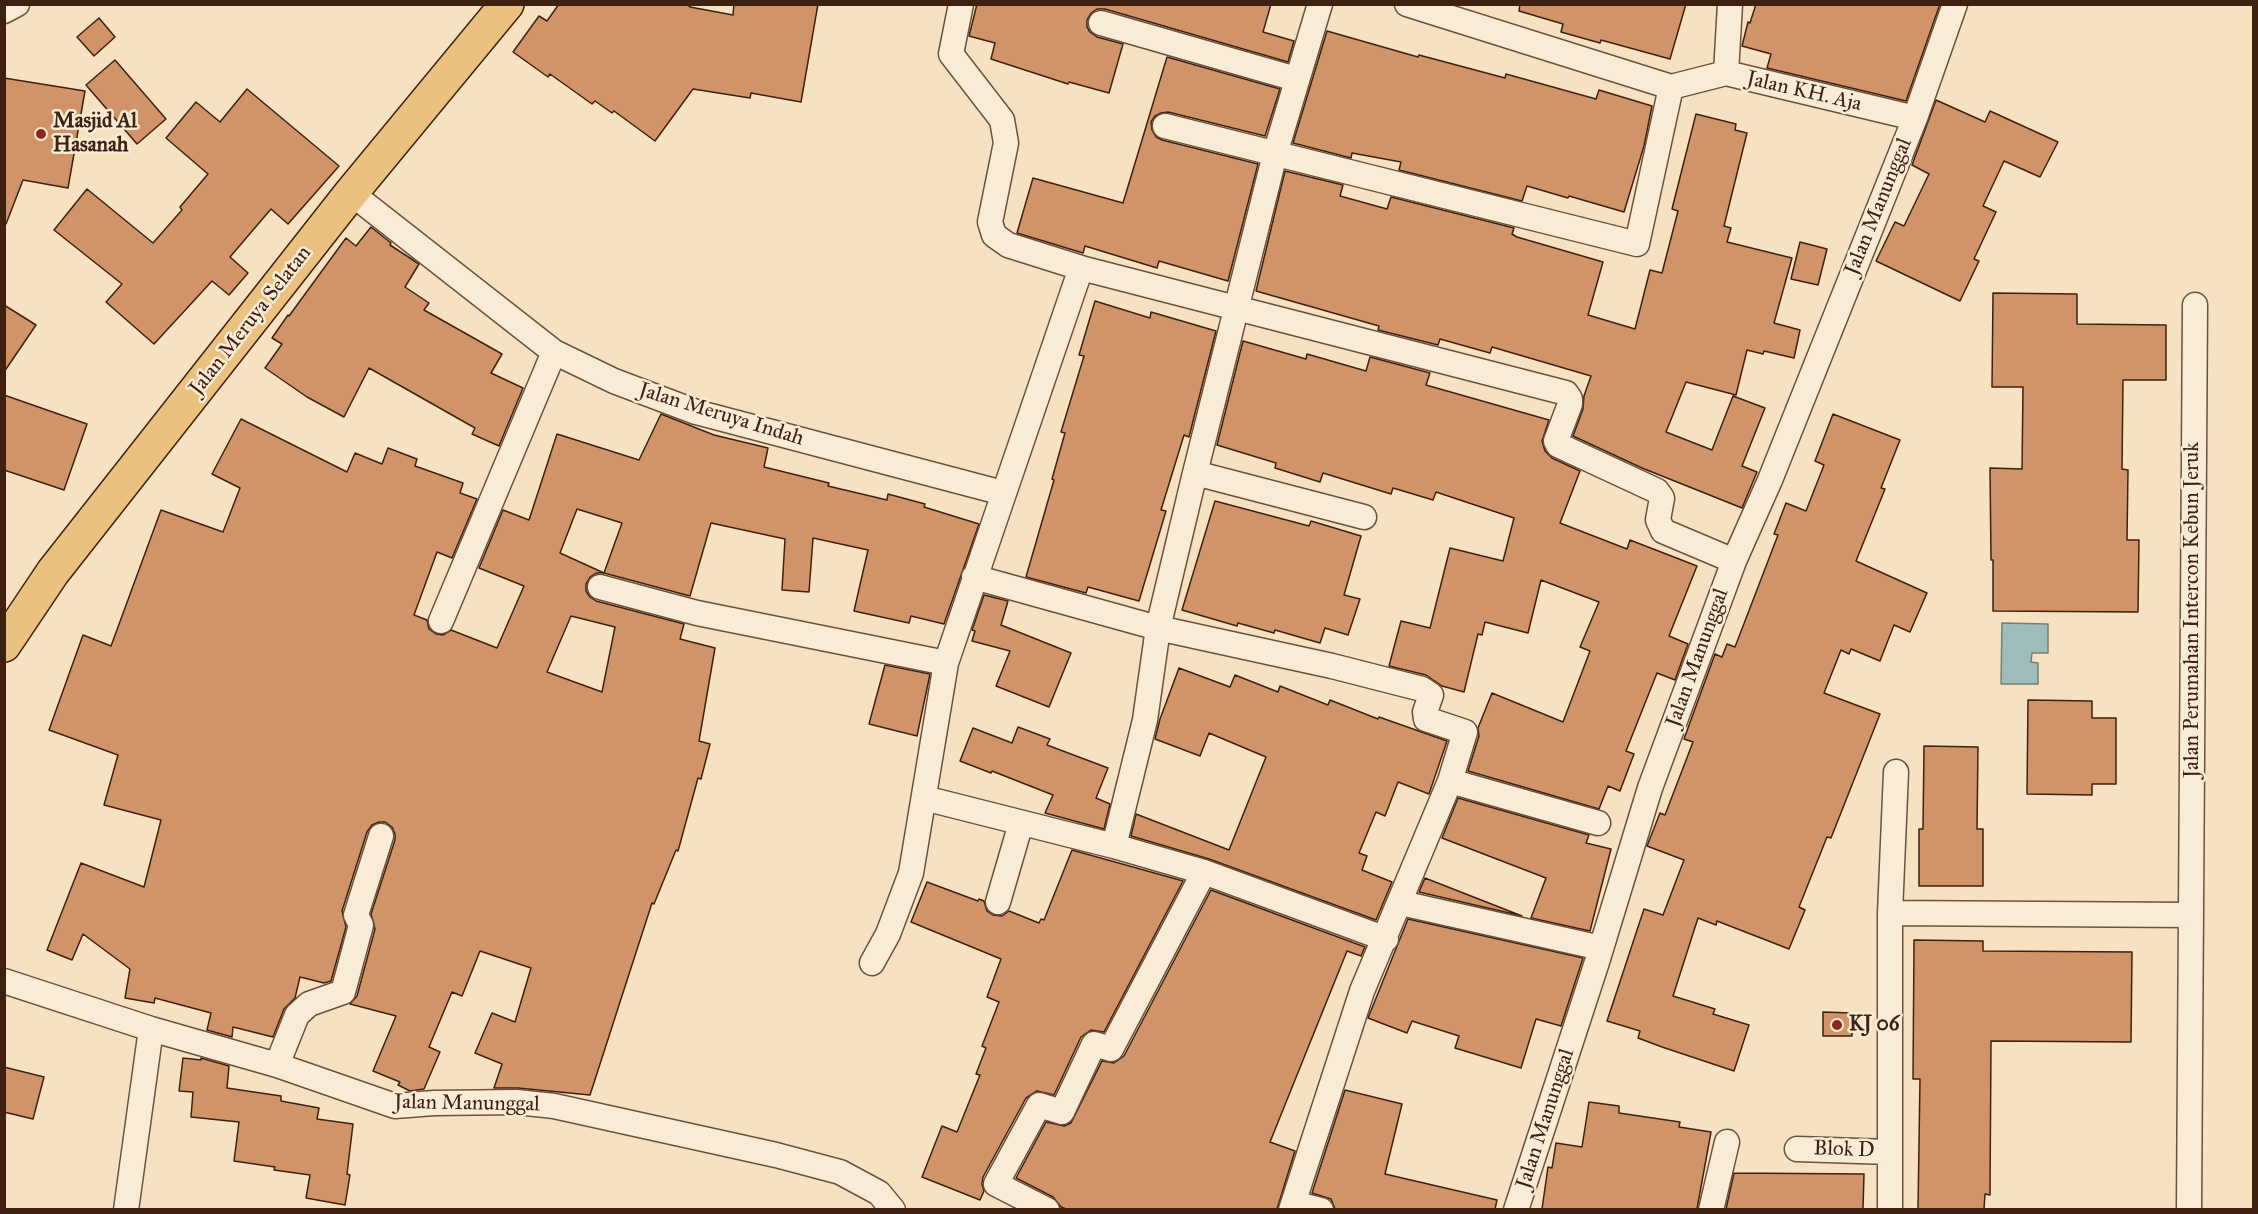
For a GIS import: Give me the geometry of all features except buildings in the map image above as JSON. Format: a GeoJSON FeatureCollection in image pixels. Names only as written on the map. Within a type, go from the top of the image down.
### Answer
{"type":"FeatureCollection","features":[{"type":"Feature","properties":{"kind":"main road","name":"Jalan Meruya Selatan"},"geometry":{"type":"LineString","coordinates":[[4,645],[53,572],[351,193],[507,4]]}},
{"type":"Feature","properties":{"kind":"street"},"geometry":{"type":"LineString","coordinates":[[4,11],[17,4]]}},
{"type":"Feature","properties":{"kind":"street"},"geometry":{"type":"LineString","coordinates":[[961,4],[951,54],[1002,120],[1006,144],[990,222],[994,236],[1008,245],[1081,268],[1566,393],[1570,404],[1556,441],[1558,445],[1657,491],[1662,498],[1658,520],[1664,531],[1734,561]]}},
{"type":"Feature","properties":{"kind":"street"},"geometry":{"type":"LineString","coordinates":[[1114,846],[1146,720],[1158,628],[1195,473],[1275,153],[1320,4]]}},
{"type":"Feature","properties":{"kind":"street"},"geometry":{"type":"LineString","coordinates":[[1407,4],[1671,87],[1726,74]]}},
{"type":"Feature","properties":{"kind":"street","name":"Jalan KH. Aja"},"geometry":{"type":"LineString","coordinates":[[1730,4],[1726,74],[1915,118]]}},
{"type":"Feature","properties":{"kind":"street","name":"Jalan Manunggal"},"geometry":{"type":"LineString","coordinates":[[1516,1209],[1601,948],[1650,788],[1734,561],[1770,480],[1915,118],[1955,4]]}},
{"type":"Feature","properties":{"kind":"street"},"geometry":{"type":"LineString","coordinates":[[1101,23],[1296,78]]}},
{"type":"Feature","properties":{"kind":"street"},"geometry":{"type":"LineString","coordinates":[[1165,126],[1637,244],[1671,87]]}},
{"type":"Feature","properties":{"kind":"street","name":"Jalan Meruya Indah"},"geometry":{"type":"LineString","coordinates":[[351,193],[554,352],[614,381],[696,412],[1004,493]]}},
{"type":"Feature","properties":{"kind":"street"},"geometry":{"type":"LineString","coordinates":[[872,963],[888,934],[911,873],[946,663],[1081,268]]}},
{"type":"Feature","properties":{"kind":"street","name":"Jalan Perumahan Intercon Kebun Jeruk"},"geometry":{"type":"LineString","coordinates":[[2189,1209],[2196,305]]}},
{"type":"Feature","properties":{"kind":"street"},"geometry":{"type":"LineString","coordinates":[[441,621],[554,352]]}},
{"type":"Feature","properties":{"kind":"street"},"geometry":{"type":"LineString","coordinates":[[1195,473],[1364,517]]}},
{"type":"Feature","properties":{"kind":"street"},"geometry":{"type":"LineString","coordinates":[[975,577],[1158,628],[1332,666],[1422,689],[1431,695],[1425,712],[1426,719],[1465,732],[1450,781],[1362,992],[1292,1206],[1321,1209]]}},
{"type":"Feature","properties":{"kind":"street"},"geometry":{"type":"LineString","coordinates":[[600,587],[697,613],[946,663]]}},
{"type":"Feature","properties":{"kind":"street"},"geometry":{"type":"LineString","coordinates":[[1890,1209],[1890,913],[1896,772]]}},
{"type":"Feature","properties":{"kind":"street"},"geometry":{"type":"LineString","coordinates":[[1450,781],[1598,823]]}},
{"type":"Feature","properties":{"kind":"street"},"geometry":{"type":"LineString","coordinates":[[924,798],[1114,846],[1204,872],[1386,939]]}},
{"type":"Feature","properties":{"kind":"street"},"geometry":{"type":"LineString","coordinates":[[998,902],[1021,823]]}},
{"type":"Feature","properties":{"kind":"street"},"geometry":{"type":"LineString","coordinates":[[277,1065],[297,1015],[309,1004],[343,992],[361,926],[356,915],[381,836]]}},
{"type":"Feature","properties":{"kind":"street"},"geometry":{"type":"LineString","coordinates":[[1047,1209],[996,1184],[1039,1105],[1062,1112],[1094,1044],[1111,1049],[1204,872]]}},
{"type":"Feature","properties":{"kind":"street"},"geometry":{"type":"LineString","coordinates":[[1401,903],[1601,948]]}},
{"type":"Feature","properties":{"kind":"street"},"geometry":{"type":"LineString","coordinates":[[1890,913],[2190,915]]}},
{"type":"Feature","properties":{"kind":"street","name":"Jalan Manunggal"},"geometry":{"type":"LineString","coordinates":[[4,981],[151,1029],[277,1065],[395,1106],[434,1103],[538,1103],[776,1155],[840,1172],[879,1193],[893,1209]]}},
{"type":"Feature","properties":{"kind":"street"},"geometry":{"type":"LineString","coordinates":[[126,1209],[151,1029]]}},
{"type":"Feature","properties":{"kind":"street"},"geometry":{"type":"LineString","coordinates":[[1711,1209],[1727,1142]]}},
{"type":"Feature","properties":{"kind":"street","name":"Blok D"},"geometry":{"type":"LineString","coordinates":[[1797,1149],[1890,1152]]}},
{"type":"Feature","properties":{"kind":"water"},"geometry":{"type":"Polygon","coordinates":[[[2002,623],[2048,624],[2048,653],[2032,653],[2031,662],[2038,663],[2038,684],[2001,684],[2002,623]]]}},
{"type":"Feature","properties":{"kind":"place","name":"Masjid Al Hasanah"},"geometry":{"type":"Point","coordinates":[41,134]}},
{"type":"Feature","properties":{"kind":"place","name":"KJ 06"},"geometry":{"type":"Point","coordinates":[1837,1025]}}]}
